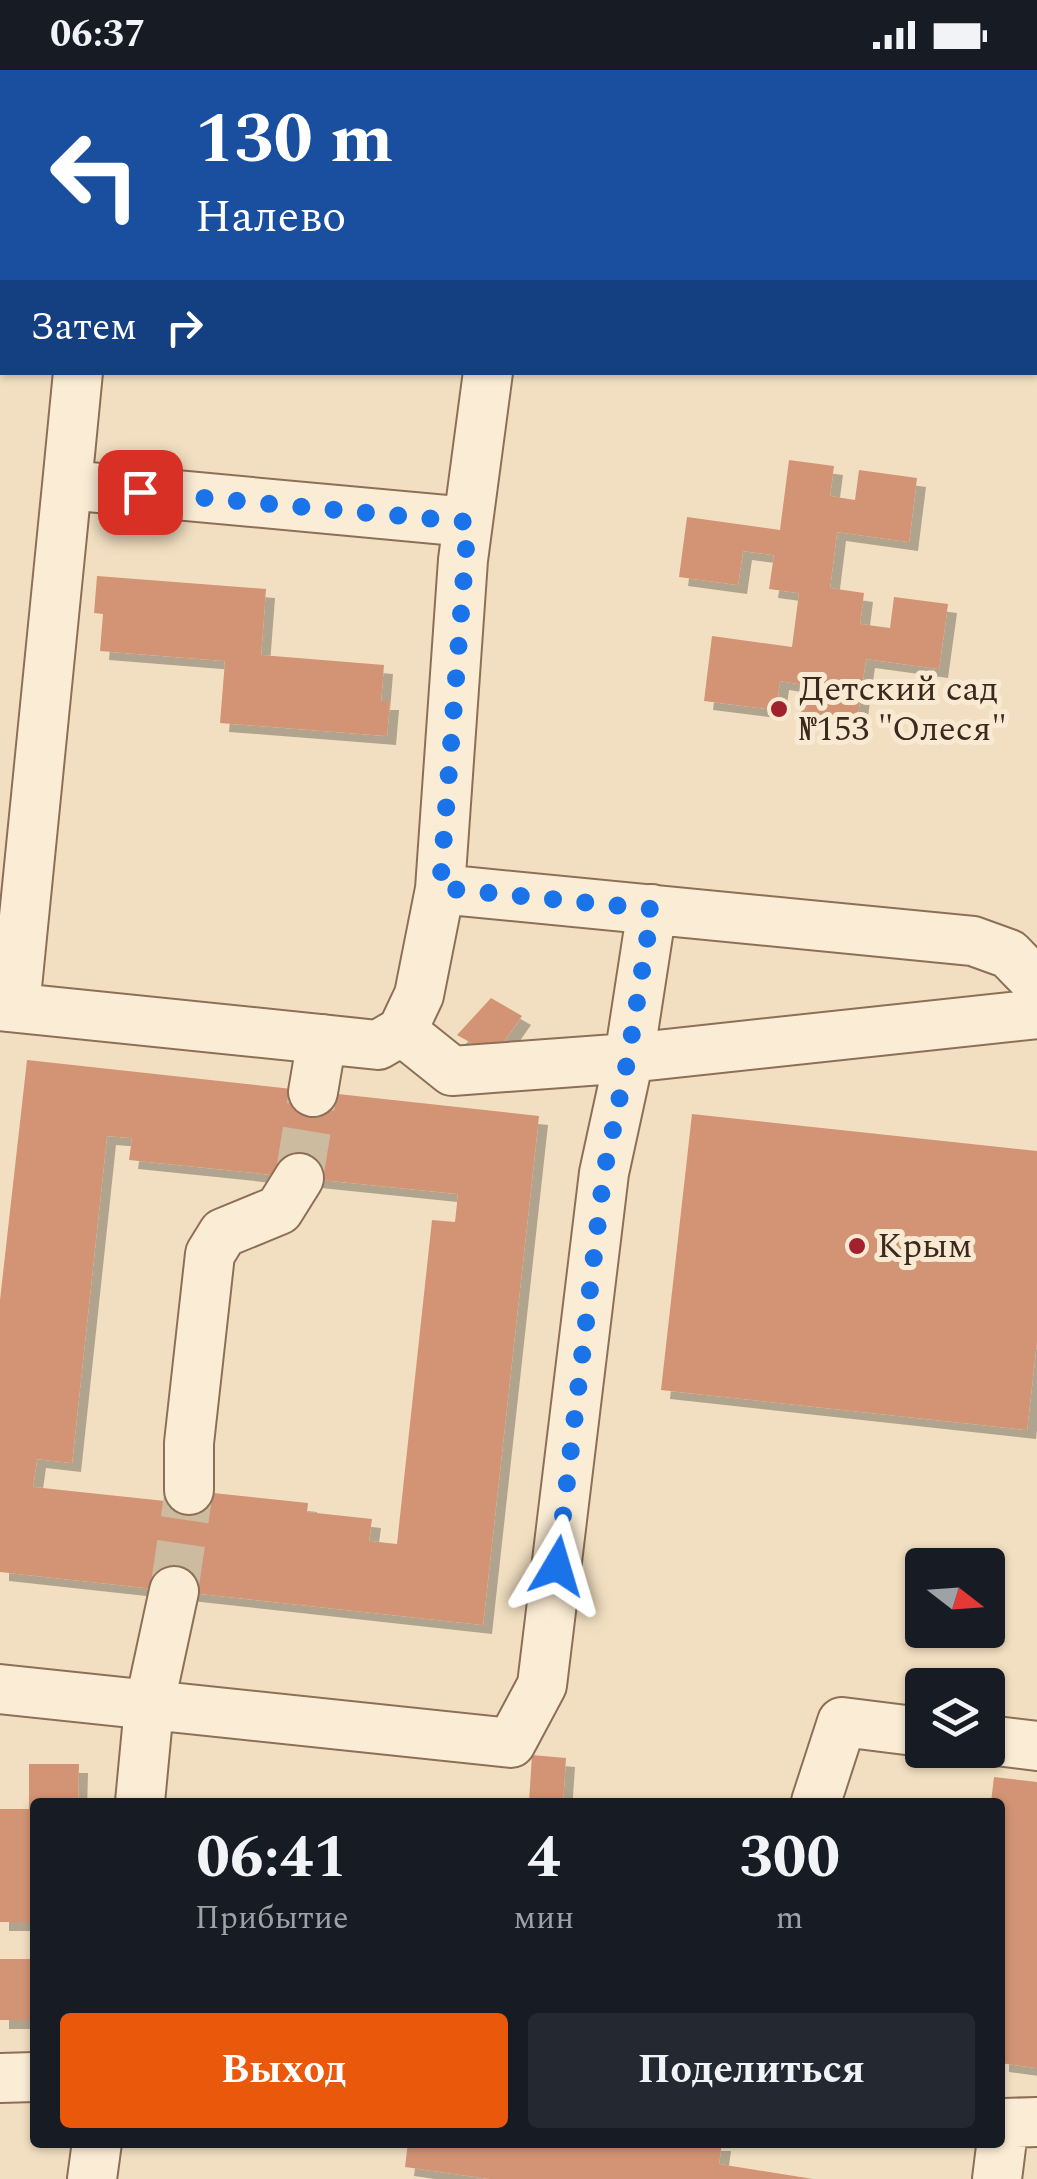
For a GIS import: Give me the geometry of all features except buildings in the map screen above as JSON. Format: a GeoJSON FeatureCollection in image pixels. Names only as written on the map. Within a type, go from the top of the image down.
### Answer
{"type":"FeatureCollection","features":[{"type":"Feature","properties":{"kind":"lane"},"geometry":{"type":"LineString","coordinates":[[78,375],[8,1007],[378,1045],[402,1031],[419,995],[440,888],[468,522],[488,375]]}},
{"type":"Feature","properties":{"kind":"lane"},"geometry":{"type":"LineString","coordinates":[[68,485],[468,522]]}},
{"type":"Feature","properties":{"kind":"lane"},"geometry":{"type":"LineString","coordinates":[[440,888],[973,941],[1009,954],[1037,984]]}},
{"type":"Feature","properties":{"kind":"lane"},"geometry":{"type":"LineString","coordinates":[[0,1688],[512,1743],[542,1685],[604,1172],[628,1058],[652,909]]}},
{"type":"Feature","properties":{"kind":"lane"},"geometry":{"type":"LineString","coordinates":[[402,1031],[452,1072],[628,1058],[1037,1014]]}},
{"type":"Feature","properties":{"kind":"lane"},"geometry":{"type":"LineString","coordinates":[[314,1092],[322,1039]]}},
{"type":"Feature","properties":{"kind":"lane"},"geometry":{"type":"LineString","coordinates":[[189,1490],[189,1443],[210,1254],[223,1234],[279,1210],[299,1178]]}},
{"type":"Feature","properties":{"kind":"lane"},"geometry":{"type":"LineString","coordinates":[[140,1798],[150,1706],[174,1591]]}},
{"type":"Feature","properties":{"kind":"lane"},"geometry":{"type":"LineString","coordinates":[[817,1798],[842,1722],[905,1730]]}},
{"type":"Feature","properties":{"kind":"lane"},"geometry":{"type":"LineString","coordinates":[[1005,1742],[1037,1746]]}},
{"type":"Feature","properties":{"kind":"lane"},"geometry":{"type":"LineString","coordinates":[[0,2078],[30,2077]]}},
{"type":"Feature","properties":{"kind":"lane"},"geometry":{"type":"LineString","coordinates":[[1005,2123],[1037,2122]]}},
{"type":"Feature","properties":{"kind":"lane"},"geometry":{"type":"LineString","coordinates":[[92,2179],[96,2148]]}},
{"type":"Feature","properties":{"kind":"lane"},"geometry":{"type":"LineString","coordinates":[[997,2179],[1001,2148]]}},
{"type":"Feature","properties":{"kind":"tunnel"},"geometry":{"type":"LineString","coordinates":[[299,1178],[313,1092]]}},
{"type":"Feature","properties":{"kind":"tunnel"},"geometry":{"type":"LineString","coordinates":[[174,1591],[189,1490]]}},
{"type":"Feature","properties":{"kind":"place","name":"Детский сад №153 \"Олеся\""},"geometry":{"type":"Point","coordinates":[779,709]}},
{"type":"Feature","properties":{"kind":"place","name":"Крым"},"geometry":{"type":"Point","coordinates":[857,1246]}},
{"type":"Feature","properties":{"kind":"route"},"geometry":{"type":"LineString","coordinates":[[140,492],[468,522],[440,888],[652,909],[628,1058],[604,1172],[557,1566]]}}]}
